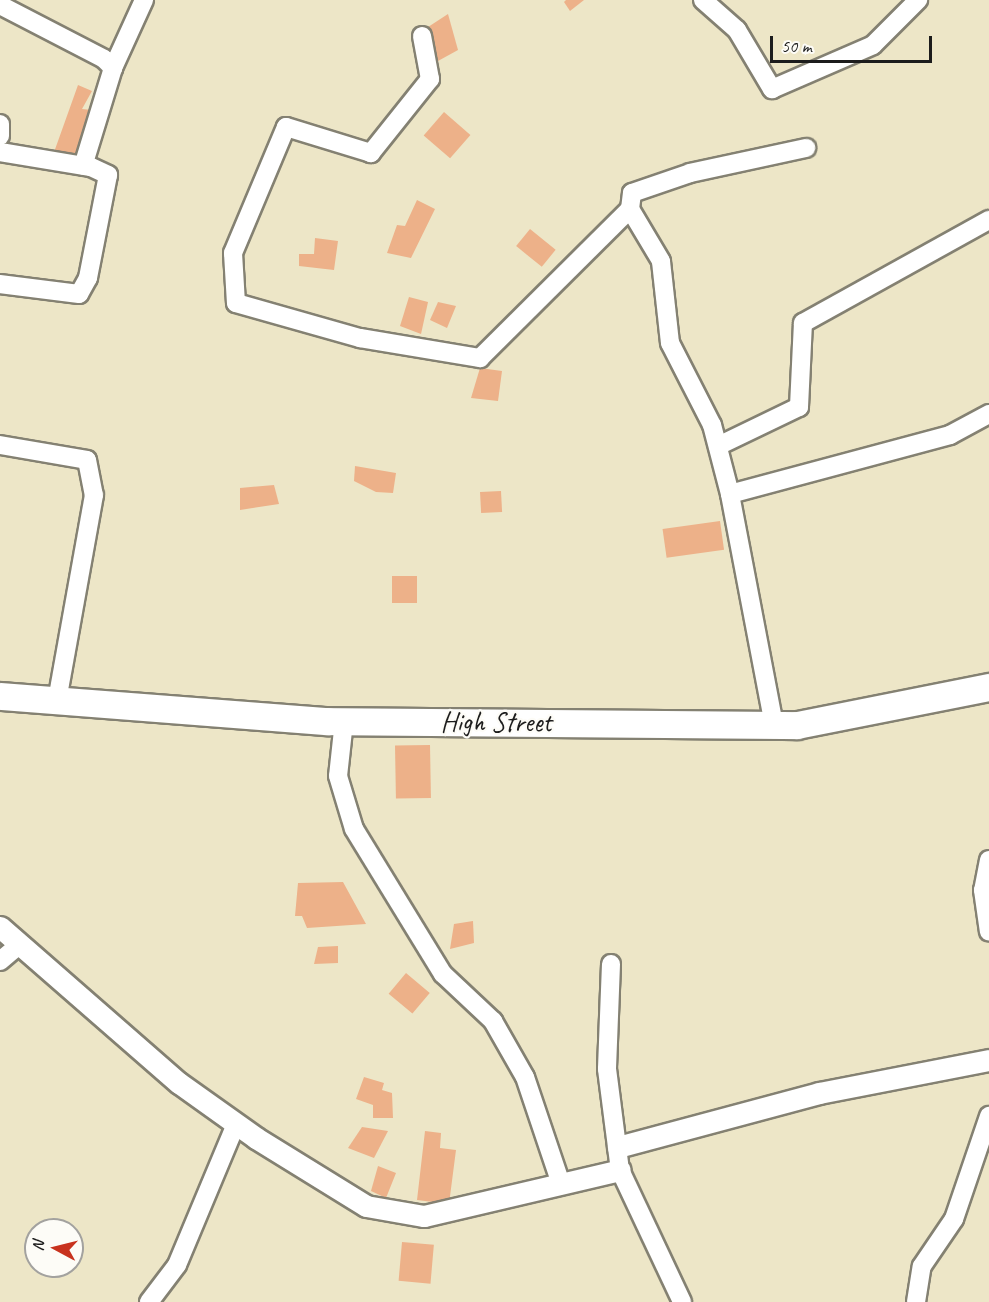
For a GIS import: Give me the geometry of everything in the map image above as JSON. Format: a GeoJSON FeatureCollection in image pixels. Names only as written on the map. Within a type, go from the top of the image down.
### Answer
{"type":"FeatureCollection","features":[{"type":"Feature","properties":{"kind":"main road","name":"High Street"},"geometry":{"type":"LineString","coordinates":[[0,696],[344,722],[797,725],[989,687]]}},
{"type":"Feature","properties":{"kind":"street"},"geometry":{"type":"LineString","coordinates":[[83,166],[113,68],[144,0]]}},
{"type":"Feature","properties":{"kind":"street"},"geometry":{"type":"LineString","coordinates":[[703,0],[737,30],[772,89],[873,45],[918,0]]}},
{"type":"Feature","properties":{"kind":"street"},"geometry":{"type":"LineString","coordinates":[[0,5],[105,59],[113,68]]}},
{"type":"Feature","properties":{"kind":"street"},"geometry":{"type":"LineString","coordinates":[[422,36],[430,79],[371,153],[286,127],[233,253],[236,303],[360,338],[480,358],[630,209]]}},
{"type":"Feature","properties":{"kind":"street"},"geometry":{"type":"LineString","coordinates":[[0,124],[0,136]]}},
{"type":"Feature","properties":{"kind":"street"},"geometry":{"type":"LineString","coordinates":[[774,725],[730,494],[718,446],[712,425],[670,343],[661,261],[630,209],[632,193],[690,173],[806,148]]}},
{"type":"Feature","properties":{"kind":"street"},"geometry":{"type":"LineString","coordinates":[[0,153],[83,166],[108,175],[88,278],[79,294],[0,284]]}},
{"type":"Feature","properties":{"kind":"street"},"geometry":{"type":"LineString","coordinates":[[718,446],[799,407],[803,322],[989,220]]}},
{"type":"Feature","properties":{"kind":"street"},"geometry":{"type":"LineString","coordinates":[[730,494],[950,435],[989,414]]}},
{"type":"Feature","properties":{"kind":"street"},"geometry":{"type":"LineString","coordinates":[[0,445],[87,460],[94,495],[57,701]]}},
{"type":"Feature","properties":{"kind":"street"},"geometry":{"type":"LineString","coordinates":[[344,722],[338,776],[354,829],[443,974],[493,1021],[525,1077],[561,1184]]}},
{"type":"Feature","properties":{"kind":"street"},"geometry":{"type":"LineString","coordinates":[[989,860],[983,898],[989,932]]}},
{"type":"Feature","properties":{"kind":"street"},"geometry":{"type":"LineString","coordinates":[[0,927],[179,1083],[236,1124],[366,1206],[424,1216],[621,1170]]}},
{"type":"Feature","properties":{"kind":"street"},"geometry":{"type":"LineString","coordinates":[[0,961],[19,945]]}},
{"type":"Feature","properties":{"kind":"street"},"geometry":{"type":"LineString","coordinates":[[611,964],[607,1069],[621,1170],[682,1302]]}},
{"type":"Feature","properties":{"kind":"street"},"geometry":{"type":"LineString","coordinates":[[618,1147],[819,1093],[989,1060]]}},
{"type":"Feature","properties":{"kind":"street"},"geometry":{"type":"LineString","coordinates":[[916,1302],[922,1266],[954,1219],[989,1116]]}},
{"type":"Feature","properties":{"kind":"street"},"geometry":{"type":"LineString","coordinates":[[149,1302],[177,1265],[236,1124]]}},
{"type":"Feature","properties":{"kind":"building"},"geometry":{"type":"Polygon","coordinates":[[[584,0],[570,11],[564,2],[584,0]]]}},
{"type":"Feature","properties":{"kind":"building"},"geometry":{"type":"Polygon","coordinates":[[[448,14],[458,50],[438,61],[425,29],[448,14]]]}},
{"type":"Feature","properties":{"kind":"building"},"geometry":{"type":"Polygon","coordinates":[[[78,85],[92,91],[82,109],[92,110],[80,162],[53,155],[78,85]]]}},
{"type":"Feature","properties":{"kind":"building"},"geometry":{"type":"Polygon","coordinates":[[[444,112],[470,135],[450,158],[424,135],[444,112]]]}},
{"type":"Feature","properties":{"kind":"building"},"geometry":{"type":"Polygon","coordinates":[[[417,200],[435,209],[411,258],[387,253],[397,225],[405,226],[417,200]]]}},
{"type":"Feature","properties":{"kind":"building"},"geometry":{"type":"Polygon","coordinates":[[[530,229],[556,250],[542,267],[516,246],[530,229]]]}},
{"type":"Feature","properties":{"kind":"building"},"geometry":{"type":"Polygon","coordinates":[[[315,238],[338,241],[334,270],[299,266],[299,254],[314,254],[315,238]]]}},
{"type":"Feature","properties":{"kind":"building"},"geometry":{"type":"Polygon","coordinates":[[[409,297],[428,302],[421,334],[400,326],[409,297]]]}},
{"type":"Feature","properties":{"kind":"building"},"geometry":{"type":"Polygon","coordinates":[[[438,302],[456,306],[447,328],[430,320],[438,302]]]}},
{"type":"Feature","properties":{"kind":"building"},"geometry":{"type":"Polygon","coordinates":[[[480,368],[502,371],[498,401],[471,398],[480,368]]]}},
{"type":"Feature","properties":{"kind":"building"},"geometry":{"type":"Polygon","coordinates":[[[355,466],[396,473],[393,493],[376,492],[354,481],[355,466]]]}},
{"type":"Feature","properties":{"kind":"building"},"geometry":{"type":"Polygon","coordinates":[[[274,485],[279,504],[240,510],[240,488],[274,485]]]}},
{"type":"Feature","properties":{"kind":"building"},"geometry":{"type":"Polygon","coordinates":[[[501,491],[502,512],[481,513],[480,492],[501,491]]]}},
{"type":"Feature","properties":{"kind":"building"},"geometry":{"type":"Polygon","coordinates":[[[720,521],[724,550],[667,558],[663,529],[720,521]]]}},
{"type":"Feature","properties":{"kind":"building"},"geometry":{"type":"Polygon","coordinates":[[[392,576],[417,576],[417,603],[392,603],[392,576]]]}},
{"type":"Feature","properties":{"kind":"building"},"geometry":{"type":"Polygon","coordinates":[[[430,745],[431,798],[396,799],[395,746],[430,745]]]}},
{"type":"Feature","properties":{"kind":"building"},"geometry":{"type":"Polygon","coordinates":[[[343,882],[366,924],[307,928],[302,916],[295,916],[298,883],[343,882]]]}},
{"type":"Feature","properties":{"kind":"building"},"geometry":{"type":"Polygon","coordinates":[[[473,921],[474,943],[450,949],[454,924],[473,921]]]}},
{"type":"Feature","properties":{"kind":"building"},"geometry":{"type":"Polygon","coordinates":[[[338,946],[338,963],[314,964],[318,947],[338,946]]]}},
{"type":"Feature","properties":{"kind":"building"},"geometry":{"type":"Polygon","coordinates":[[[406,973],[430,993],[412,1014],[389,994],[406,973]]]}},
{"type":"Feature","properties":{"kind":"building"},"geometry":{"type":"Polygon","coordinates":[[[364,1077],[384,1083],[382,1090],[392,1093],[393,1118],[373,1118],[373,1105],[356,1099],[364,1077]]]}},
{"type":"Feature","properties":{"kind":"building"},"geometry":{"type":"Polygon","coordinates":[[[362,1127],[388,1131],[374,1158],[348,1148],[362,1127]]]}},
{"type":"Feature","properties":{"kind":"building"},"geometry":{"type":"Polygon","coordinates":[[[425,1131],[441,1133],[440,1148],[456,1150],[449,1204],[417,1200],[425,1131]]]}},
{"type":"Feature","properties":{"kind":"building"},"geometry":{"type":"Polygon","coordinates":[[[378,1166],[396,1173],[386,1198],[371,1191],[378,1166]]]}},
{"type":"Feature","properties":{"kind":"building"},"geometry":{"type":"Polygon","coordinates":[[[402,1242],[434,1245],[430,1284],[399,1281],[402,1242]]]}}]}
